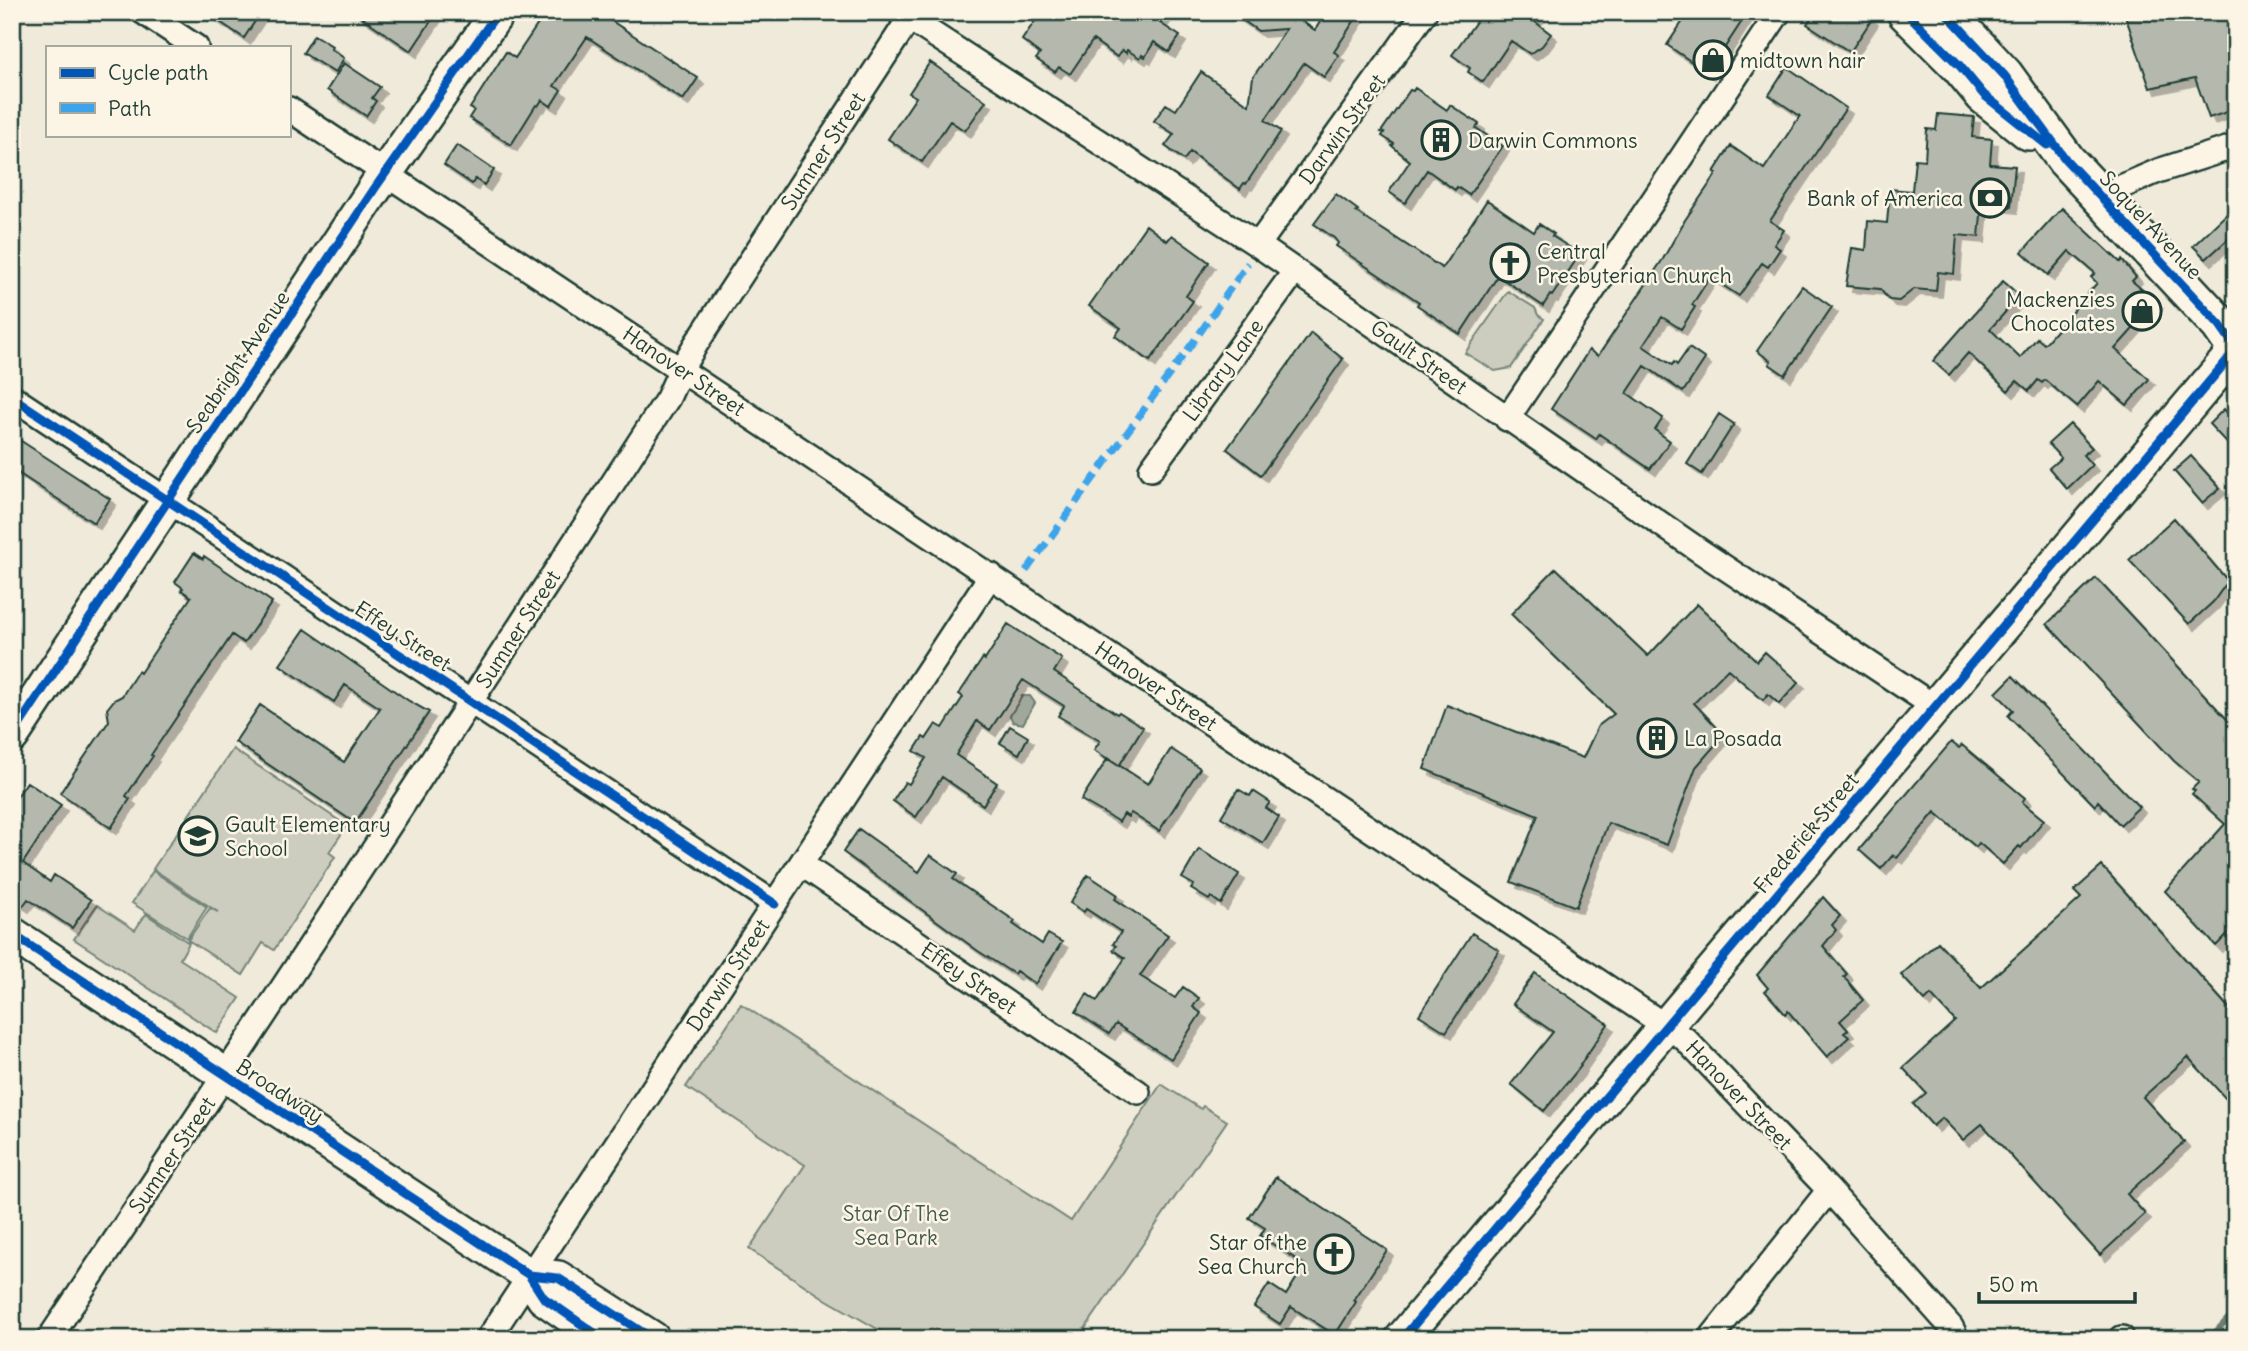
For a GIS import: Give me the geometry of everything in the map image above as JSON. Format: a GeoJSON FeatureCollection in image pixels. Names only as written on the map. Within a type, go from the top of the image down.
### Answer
{"type":"FeatureCollection","features":[{"type":"Feature","properties":{"kind":"main road","name":"Seabright Avenue"},"geometry":{"type":"LineString","coordinates":[[12,736],[385,173],[498,12]]}},
{"type":"Feature","properties":{"kind":"main road","name":"Soquel Avenue"},"geometry":{"type":"LineString","coordinates":[[1906,12],[1984,95],[2066,160]]}},
{"type":"Feature","properties":{"kind":"main road","name":"Soquel Avenue"},"geometry":{"type":"LineString","coordinates":[[1945,12],[2004,75],[2066,160],[2220,325],[2236,349]]}},
{"type":"Feature","properties":{"kind":"main road","name":"Frederick Street"},"geometry":{"type":"LineString","coordinates":[[1402,1339],[2236,349]]}},
{"type":"Feature","properties":{"kind":"main road","name":"Broadway"},"geometry":{"type":"LineString","coordinates":[[12,933],[529,1275],[544,1298],[603,1339]]}},
{"type":"Feature","properties":{"kind":"main road","name":"Broadway"},"geometry":{"type":"LineString","coordinates":[[529,1275],[558,1278],[653,1339]]}},
{"type":"Feature","properties":{"kind":"street"},"geometry":{"type":"LineString","coordinates":[[143,12],[194,46]]}},
{"type":"Feature","properties":{"kind":"street","name":"Darwin Street"},"geometry":{"type":"LineString","coordinates":[[1258,245],[1425,12]]}},
{"type":"Feature","properties":{"kind":"street"},"geometry":{"type":"LineString","coordinates":[[1507,418],[1779,12]]}},
{"type":"Feature","properties":{"kind":"street","name":"Gault Street"},"geometry":{"type":"LineString","coordinates":[[904,16],[1258,245],[1700,551],[1935,707]]}},
{"type":"Feature","properties":{"kind":"street","name":"Sumner Street"},"geometry":{"type":"LineString","coordinates":[[49,1339],[225,1076],[668,398],[681,369],[904,16]]}},
{"type":"Feature","properties":{"kind":"street","name":"Hanover Street"},"geometry":{"type":"LineString","coordinates":[[290,110],[1666,1026],[1693,1046],[1829,1189],[1950,1335]]}},
{"type":"Feature","properties":{"kind":"street"},"geometry":{"type":"LineString","coordinates":[[2100,196],[2158,171],[2236,146]]}},
{"type":"Feature","properties":{"kind":"street","name":"Library Lane"},"geometry":{"type":"LineString","coordinates":[[1151,469],[1295,271]]}},
{"type":"Feature","properties":{"kind":"street","name":"Effey Street"},"geometry":{"type":"LineString","coordinates":[[12,397],[775,904]]}},
{"type":"Feature","properties":{"kind":"street","name":"Darwin Street"},"geometry":{"type":"LineString","coordinates":[[488,1339],[990,575]]}},
{"type":"Feature","properties":{"kind":"street","name":"Effey Street"},"geometry":{"type":"LineString","coordinates":[[801,864],[1138,1092]]}},
{"type":"Feature","properties":{"kind":"street"},"geometry":{"type":"LineString","coordinates":[[1710,1339],[1829,1189]]}},
{"type":"Feature","properties":{"kind":"green space"},"geometry":{"type":"Polygon","coordinates":[[[1508,291],[1535,308],[1538,315],[1544,319],[1511,368],[1495,371],[1465,353],[1508,291]]]}},
{"type":"Feature","properties":{"kind":"green space"},"geometry":{"type":"Polygon","coordinates":[[[233,749],[347,826],[329,852],[335,857],[274,950],[263,943],[243,975],[188,940],[210,908],[218,912],[153,869],[233,749]]]}},
{"type":"Feature","properties":{"kind":"green space"},"geometry":{"type":"Polygon","coordinates":[[[153,871],[207,907],[187,938],[132,903],[153,871]]]}},
{"type":"Feature","properties":{"kind":"green space"},"geometry":{"type":"Polygon","coordinates":[[[97,905],[135,930],[146,914],[189,943],[180,959],[240,998],[217,1033],[74,939],[97,905]]]}},
{"type":"Feature","properties":{"kind":"green space","name":"Star Of The Sea Park"},"geometry":{"type":"Polygon","coordinates":[[[741,1004],[1071,1221],[1161,1084],[1201,1109],[1203,1106],[1227,1121],[1078,1339],[895,1339],[827,1300],[749,1249],[805,1165],[686,1087],[741,1004]]]}},
{"type":"Feature","properties":{"kind":"shaded area"},"geometry":{"type":"Polygon","coordinates":[[[1022,696],[1030,696],[1035,703],[1023,724],[1013,722],[1010,716],[1022,696]]]}},
{"type":"Feature","properties":{"kind":"building"},"geometry":{"type":"Polygon","coordinates":[[[205,12],[261,12],[244,38],[205,12]]]}},
{"type":"Feature","properties":{"kind":"building"},"geometry":{"type":"Polygon","coordinates":[[[354,12],[437,12],[411,51],[354,12]]]}},
{"type":"Feature","properties":{"kind":"building"},"geometry":{"type":"Polygon","coordinates":[[[546,12],[598,12],[698,78],[683,100],[587,37],[554,86],[561,90],[551,106],[542,100],[536,105],[511,145],[469,118],[474,110],[470,108],[506,52],[515,58],[546,12]]]}},
{"type":"Feature","properties":{"kind":"building"},"geometry":{"type":"Polygon","coordinates":[[[1041,12],[1167,12],[1160,23],[1180,36],[1169,52],[1154,42],[1145,57],[1142,55],[1140,58],[1127,50],[1126,53],[1122,50],[1117,57],[1093,40],[1070,74],[1059,67],[1055,72],[1036,59],[1040,54],[1022,40],[1041,12]]]}},
{"type":"Feature","properties":{"kind":"building"},"geometry":{"type":"Polygon","coordinates":[[[1231,12],[1288,12],[1315,30],[1326,12],[1360,12],[1334,52],[1339,55],[1324,77],[1304,63],[1265,120],[1281,131],[1240,189],[1190,152],[1184,160],[1165,146],[1174,134],[1154,121],[1166,104],[1176,110],[1201,72],[1249,105],[1253,77],[1286,29],[1258,31],[1231,12]]]}},
{"type":"Feature","properties":{"kind":"building"},"geometry":{"type":"Polygon","coordinates":[[[1483,12],[1540,12],[1534,21],[1551,34],[1542,46],[1530,54],[1511,41],[1483,82],[1468,72],[1470,68],[1452,55],[1483,12]]]}},
{"type":"Feature","properties":{"kind":"building"},"geometry":{"type":"Polygon","coordinates":[[[1689,12],[1748,12],[1708,73],[1667,45],[1689,12]]]}},
{"type":"Feature","properties":{"kind":"building"},"geometry":{"type":"Polygon","coordinates":[[[1815,12],[1862,12],[1872,19],[1850,52],[1807,24],[1815,12]]]}},
{"type":"Feature","properties":{"kind":"building"},"geometry":{"type":"Polygon","coordinates":[[[2124,12],[2236,12],[2236,73],[2230,74],[2236,89],[2236,109],[2209,118],[2195,78],[2150,88],[2124,12]]]}},
{"type":"Feature","properties":{"kind":"building"},"geometry":{"type":"Polygon","coordinates":[[[314,35],[332,46],[331,49],[344,58],[335,73],[303,53],[314,35]]]}},
{"type":"Feature","properties":{"kind":"building"},"geometry":{"type":"Polygon","coordinates":[[[930,62],[986,101],[965,131],[950,121],[922,162],[888,139],[916,97],[909,93],[930,62]]]}},
{"type":"Feature","properties":{"kind":"building"},"geometry":{"type":"Polygon","coordinates":[[[344,63],[380,87],[372,98],[376,101],[366,116],[327,90],[344,63]]]}},
{"type":"Feature","properties":{"kind":"building"},"geometry":{"type":"Polygon","coordinates":[[[1787,67],[1846,108],[1770,221],[1784,230],[1774,245],[1780,249],[1768,267],[1762,263],[1739,296],[1710,277],[1681,329],[1662,317],[1643,346],[1672,365],[1674,362],[1677,365],[1689,348],[1705,359],[1683,392],[1645,366],[1627,393],[1663,418],[1655,430],[1670,441],[1650,469],[1599,434],[1596,439],[1551,409],[1589,350],[1598,356],[1663,259],[1731,146],[1764,169],[1800,116],[1769,95],[1787,67]]]}},
{"type":"Feature","properties":{"kind":"building","name":"Darwin Commons"},"geometry":{"type":"Polygon","coordinates":[[[1415,88],[1447,110],[1450,105],[1479,124],[1476,128],[1503,146],[1469,195],[1457,187],[1455,190],[1427,170],[1405,203],[1389,192],[1410,161],[1382,136],[1384,133],[1381,132],[1410,90],[1415,88]]]}},
{"type":"Feature","properties":{"kind":"building"},"geometry":{"type":"Polygon","coordinates":[[[1938,114],[1974,117],[1972,137],[1992,139],[1990,164],[2015,166],[2011,207],[1982,204],[1979,237],[1957,235],[1954,274],[1938,272],[1936,291],[1914,289],[1899,301],[1889,300],[1880,289],[1846,286],[1852,248],[1866,250],[1868,221],[1887,223],[1890,189],[1912,191],[1915,159],[1925,160],[1927,129],[1936,130],[1938,114]]]}},
{"type":"Feature","properties":{"kind":"building"},"geometry":{"type":"Polygon","coordinates":[[[457,145],[494,170],[484,185],[475,179],[472,184],[444,165],[457,145]]]}},
{"type":"Feature","properties":{"kind":"building","name":"Central Presbyterian Church"},"geometry":{"type":"Polygon","coordinates":[[[1336,194],[1358,210],[1356,212],[1442,268],[1487,200],[1534,232],[1539,224],[1580,254],[1543,306],[1498,276],[1460,334],[1417,305],[1419,302],[1336,246],[1338,243],[1334,238],[1314,224],[1336,194]]]}},
{"type":"Feature","properties":{"kind":"building"},"geometry":{"type":"Polygon","coordinates":[[[2236,205],[2236,232],[2206,259],[2193,246],[2236,205]]]}},
{"type":"Feature","properties":{"kind":"building"},"geometry":{"type":"Polygon","coordinates":[[[2062,208],[2120,262],[2122,260],[2136,277],[2132,281],[2157,302],[2115,349],[2149,379],[2127,405],[2099,381],[2077,407],[2045,380],[2042,383],[2038,380],[2029,391],[2017,381],[2008,391],[1968,353],[1949,375],[1933,361],[2003,281],[2020,296],[1990,329],[2020,358],[2037,338],[2044,344],[2097,283],[2091,277],[2095,273],[2069,251],[2048,275],[2022,252],[2062,208]]]}},
{"type":"Feature","properties":{"kind":"building"},"geometry":{"type":"Polygon","coordinates":[[[1146,225],[1167,241],[1172,235],[1209,262],[1186,296],[1193,301],[1150,361],[1115,336],[1121,328],[1089,306],[1146,225]]]}},
{"type":"Feature","properties":{"kind":"building"},"geometry":{"type":"Polygon","coordinates":[[[1802,286],[1832,307],[1785,375],[1757,351],[1802,286]]]}},
{"type":"Feature","properties":{"kind":"building"},"geometry":{"type":"Polygon","coordinates":[[[1311,333],[1343,359],[1261,475],[1227,449],[1311,333]]]}},
{"type":"Feature","properties":{"kind":"building"},"geometry":{"type":"Polygon","coordinates":[[[2224,409],[2236,421],[2236,453],[2209,424],[2224,409]]]}},
{"type":"Feature","properties":{"kind":"building"},"geometry":{"type":"Polygon","coordinates":[[[1719,414],[1734,424],[1702,474],[1687,464],[1719,414]]]}},
{"type":"Feature","properties":{"kind":"building"},"geometry":{"type":"Polygon","coordinates":[[[2070,424],[2092,448],[2083,455],[2092,465],[2067,489],[2049,468],[2061,458],[2048,444],[2070,424]]]}},
{"type":"Feature","properties":{"kind":"building"},"geometry":{"type":"Polygon","coordinates":[[[12,435],[110,499],[94,523],[12,469],[12,435]]]}},
{"type":"Feature","properties":{"kind":"building"},"geometry":{"type":"Polygon","coordinates":[[[2191,456],[2220,488],[2202,503],[2174,471],[2191,456]]]}},
{"type":"Feature","properties":{"kind":"building"},"geometry":{"type":"Polygon","coordinates":[[[2174,518],[2228,581],[2213,602],[2189,624],[2129,560],[2174,518]]]}},
{"type":"Feature","properties":{"kind":"building"},"geometry":{"type":"Polygon","coordinates":[[[194,553],[203,559],[204,556],[272,602],[244,643],[232,635],[151,755],[153,756],[126,796],[130,799],[111,828],[60,793],[109,721],[107,709],[114,700],[122,696],[138,671],[140,673],[191,597],[175,582],[194,553]]]}},
{"type":"Feature","properties":{"kind":"building","name":"La Posada"},"geometry":{"type":"Polygon","coordinates":[[[1556,568],[1648,656],[1697,604],[1757,661],[1765,652],[1799,682],[1779,704],[1768,694],[1763,700],[1728,669],[1694,703],[1724,735],[1696,767],[1667,845],[1608,823],[1576,907],[1511,882],[1538,815],[1424,769],[1447,705],[1583,758],[1598,726],[1614,714],[1511,614],[1556,568]]]}},
{"type":"Feature","properties":{"kind":"building"},"geometry":{"type":"Polygon","coordinates":[[[2096,578],[2236,729],[2236,925],[2216,946],[2165,891],[2225,824],[2192,794],[2195,791],[2192,789],[2199,782],[2174,761],[2047,624],[2096,578]]]}},
{"type":"Feature","properties":{"kind":"building"},"geometry":{"type":"Polygon","coordinates":[[[1008,624],[1062,659],[1054,672],[1117,714],[1119,712],[1143,727],[1119,766],[1094,750],[1100,741],[1058,716],[1064,706],[1023,680],[990,730],[977,721],[956,755],[997,783],[983,805],[942,777],[916,817],[893,801],[905,782],[909,784],[926,758],[914,751],[936,724],[943,728],[963,697],[959,694],[1008,624]]]}},
{"type":"Feature","properties":{"kind":"building"},"geometry":{"type":"Polygon","coordinates":[[[305,629],[429,712],[355,823],[235,742],[260,705],[344,762],[380,708],[345,685],[334,702],[280,665],[305,629]]]}},
{"type":"Feature","properties":{"kind":"building"},"geometry":{"type":"Polygon","coordinates":[[[2013,676],[2139,807],[2120,825],[2098,801],[2095,806],[2008,716],[2013,710],[1996,693],[2013,676]]]}},
{"type":"Feature","properties":{"kind":"building"},"geometry":{"type":"Polygon","coordinates":[[[1010,726],[1028,737],[1019,754],[1000,743],[1010,726]]]}},
{"type":"Feature","properties":{"kind":"building"},"geometry":{"type":"Polygon","coordinates":[[[1951,742],[1959,748],[1962,745],[2025,798],[2022,802],[2044,820],[2021,848],[2019,846],[2003,864],[1979,843],[1976,847],[1935,812],[1897,858],[1893,855],[1881,869],[1859,850],[1951,742]]]}},
{"type":"Feature","properties":{"kind":"building"},"geometry":{"type":"Polygon","coordinates":[[[1171,749],[1200,768],[1159,831],[1131,813],[1128,817],[1124,814],[1119,822],[1081,800],[1108,758],[1148,784],[1171,749]]]}},
{"type":"Feature","properties":{"kind":"building"},"geometry":{"type":"Polygon","coordinates":[[[27,782],[61,805],[23,863],[50,882],[54,875],[91,900],[72,928],[28,899],[23,906],[12,899],[12,804],[27,782]]]}},
{"type":"Feature","properties":{"kind":"building"},"geometry":{"type":"Polygon","coordinates":[[[1238,789],[1250,796],[1253,791],[1270,802],[1266,808],[1279,817],[1263,843],[1221,817],[1238,789]]]}},
{"type":"Feature","properties":{"kind":"building"},"geometry":{"type":"Polygon","coordinates":[[[859,829],[919,872],[930,855],[957,874],[953,879],[1015,921],[1013,924],[1042,944],[1048,934],[1062,942],[1035,984],[978,951],[843,852],[859,829]]]}},
{"type":"Feature","properties":{"kind":"building"},"geometry":{"type":"Polygon","coordinates":[[[1199,849],[1239,874],[1221,904],[1191,889],[1194,885],[1182,878],[1199,849]]]}},
{"type":"Feature","properties":{"kind":"building"},"geometry":{"type":"Polygon","coordinates":[[[2102,866],[2236,1016],[2236,1110],[2188,1057],[2143,1097],[2184,1142],[2127,1194],[2145,1214],[2100,1255],[1982,1124],[1963,1140],[1942,1118],[1933,1126],[1913,1104],[1926,1093],[1903,1068],[1955,1021],[1931,995],[1925,1001],[1901,975],[1938,942],[1981,988],[2081,898],[2074,891],[2102,866]]]}},
{"type":"Feature","properties":{"kind":"building"},"geometry":{"type":"Polygon","coordinates":[[[1088,875],[1118,895],[1115,899],[1168,935],[1140,976],[1175,998],[1183,987],[1199,998],[1193,1007],[1201,1013],[1171,1059],[1116,1024],[1109,1034],[1076,1012],[1087,994],[1097,1001],[1125,958],[1113,950],[1116,946],[1113,944],[1121,932],[1086,909],[1084,912],[1070,903],[1088,875]]]}},
{"type":"Feature","properties":{"kind":"building"},"geometry":{"type":"Polygon","coordinates":[[[1823,897],[1840,916],[1832,925],[1836,930],[1823,946],[1847,974],[1844,977],[1863,1000],[1840,1021],[1848,1030],[1844,1033],[1849,1037],[1827,1057],[1788,1011],[1785,1014],[1765,991],[1768,988],[1757,975],[1823,897]]]}},
{"type":"Feature","properties":{"kind":"building"},"geometry":{"type":"Polygon","coordinates":[[[1472,933],[1499,950],[1446,1032],[1419,1015],[1472,933]]]}},
{"type":"Feature","properties":{"kind":"building"},"geometry":{"type":"Polygon","coordinates":[[[1535,973],[1608,1024],[1581,1066],[1544,1111],[1511,1084],[1553,1032],[1513,1004],[1535,973]]]}},
{"type":"Feature","properties":{"kind":"building"},"geometry":{"type":"Polygon","coordinates":[[[1276,1177],[1387,1250],[1335,1335],[1291,1307],[1280,1324],[1254,1307],[1269,1284],[1286,1295],[1305,1265],[1260,1236],[1265,1228],[1249,1218],[1276,1177]]]}},
{"type":"Feature","properties":{"kind":"waterway"},"geometry":{"type":"LineString","coordinates":[[2209,1339],[2236,1310]]}},
{"type":"Feature","properties":{"kind":"marked path"},"geometry":{"type":"LineString","coordinates":[[1026,571],[1248,263]]}},
{"type":"Feature","properties":{"kind":"cycle path"},"geometry":{"type":"LineString","coordinates":[[12,736],[375,188],[498,12]]}},
{"type":"Feature","properties":{"kind":"cycle path"},"geometry":{"type":"LineString","coordinates":[[1906,12],[1960,66],[1984,95],[2047,145]]}},
{"type":"Feature","properties":{"kind":"cycle path"},"geometry":{"type":"LineString","coordinates":[[1945,12],[2004,75],[2066,160],[2220,325],[2236,348]]}},
{"type":"Feature","properties":{"kind":"cycle path"},"geometry":{"type":"LineString","coordinates":[[1402,1339],[2236,350]]}},
{"type":"Feature","properties":{"kind":"cycle path"},"geometry":{"type":"LineString","coordinates":[[12,397],[775,904]]}},
{"type":"Feature","properties":{"kind":"cycle path"},"geometry":{"type":"LineString","coordinates":[[12,934],[529,1275],[544,1298],[603,1339]]}},
{"type":"Feature","properties":{"kind":"cycle path"},"geometry":{"type":"LineString","coordinates":[[529,1275],[558,1278],[653,1339]]}},
{"type":"Feature","properties":{"kind":"place","name":"midtown hair"},"geometry":{"type":"Point","coordinates":[1713,60]}},
{"type":"Feature","properties":{"kind":"place","name":"Darwin Commons"},"geometry":{"type":"Point","coordinates":[1441,140]}},
{"type":"Feature","properties":{"kind":"place","name":"Bank of America"},"geometry":{"type":"Point","coordinates":[1990,198]}},
{"type":"Feature","properties":{"kind":"place","name":"Central Presbyterian Church"},"geometry":{"type":"Point","coordinates":[1510,263]}},
{"type":"Feature","properties":{"kind":"place","name":"Mackenzies Chocolates"},"geometry":{"type":"Point","coordinates":[2142,311]}},
{"type":"Feature","properties":{"kind":"place","name":"La Posada"},"geometry":{"type":"Point","coordinates":[1657,738]}},
{"type":"Feature","properties":{"kind":"place","name":"Gault Elementary School"},"geometry":{"type":"Point","coordinates":[198,836]}},
{"type":"Feature","properties":{"kind":"place","name":"Star of the Sea Church"},"geometry":{"type":"Point","coordinates":[1334,1254]}}]}
